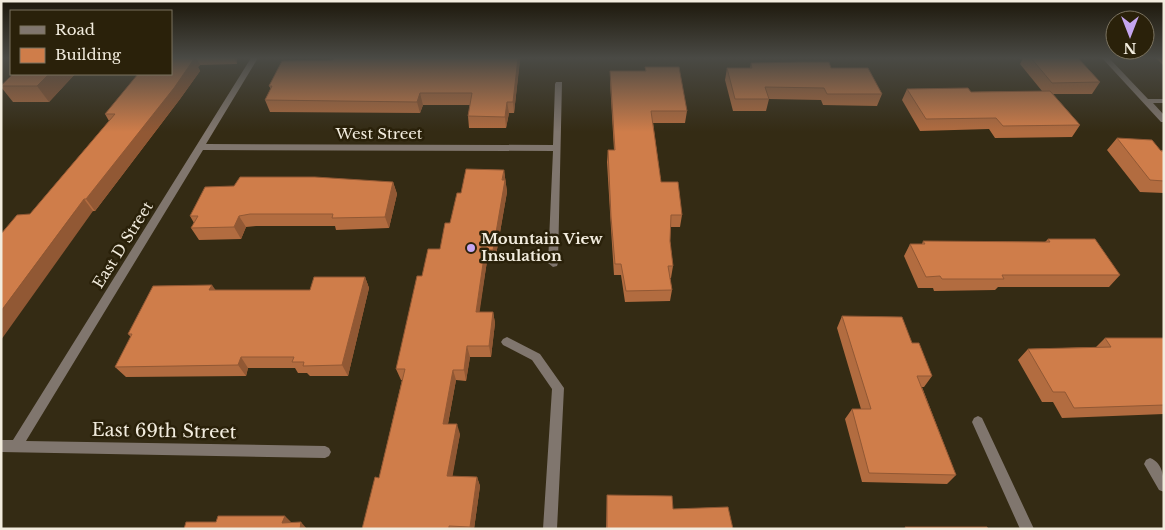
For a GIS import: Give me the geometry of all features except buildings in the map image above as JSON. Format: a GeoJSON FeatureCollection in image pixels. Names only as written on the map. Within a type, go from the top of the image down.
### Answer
{"type":"FeatureCollection","features":[{"type":"Feature","properties":{"kind":"street","name":"East D Street"},"geometry":{"type":"LineString","coordinates":[[16,446],[240,83]]}},
{"type":"Feature","properties":{"kind":"street"},"geometry":{"type":"LineString","coordinates":[[1129,83],[1164,120]]}},
{"type":"Feature","properties":{"kind":"street"},"geometry":{"type":"LineString","coordinates":[[553,263],[559,84]]}},
{"type":"Feature","properties":{"kind":"street"},"geometry":{"type":"LineString","coordinates":[[1146,101],[1164,101]]}},
{"type":"Feature","properties":{"kind":"street","name":"West Street"},"geometry":{"type":"LineString","coordinates":[[202,147],[557,148]]}},
{"type":"Feature","properties":{"kind":"street"},"geometry":{"type":"LineString","coordinates":[[507,342],[536,357],[558,388],[550,529]]}},
{"type":"Feature","properties":{"kind":"street"},"geometry":{"type":"LineString","coordinates":[[978,422],[1027,529]]}},
{"type":"Feature","properties":{"kind":"street","name":"East 69th Street"},"geometry":{"type":"LineString","coordinates":[[1,446],[325,452]]}},
{"type":"Feature","properties":{"kind":"street"},"geometry":{"type":"LineString","coordinates":[[1150,464],[1164,486]]}},
{"type":"Feature","properties":{"kind":"place","name":"Mountain View Insulation"},"geometry":{"type":"Point","coordinates":[471,248]}}]}
